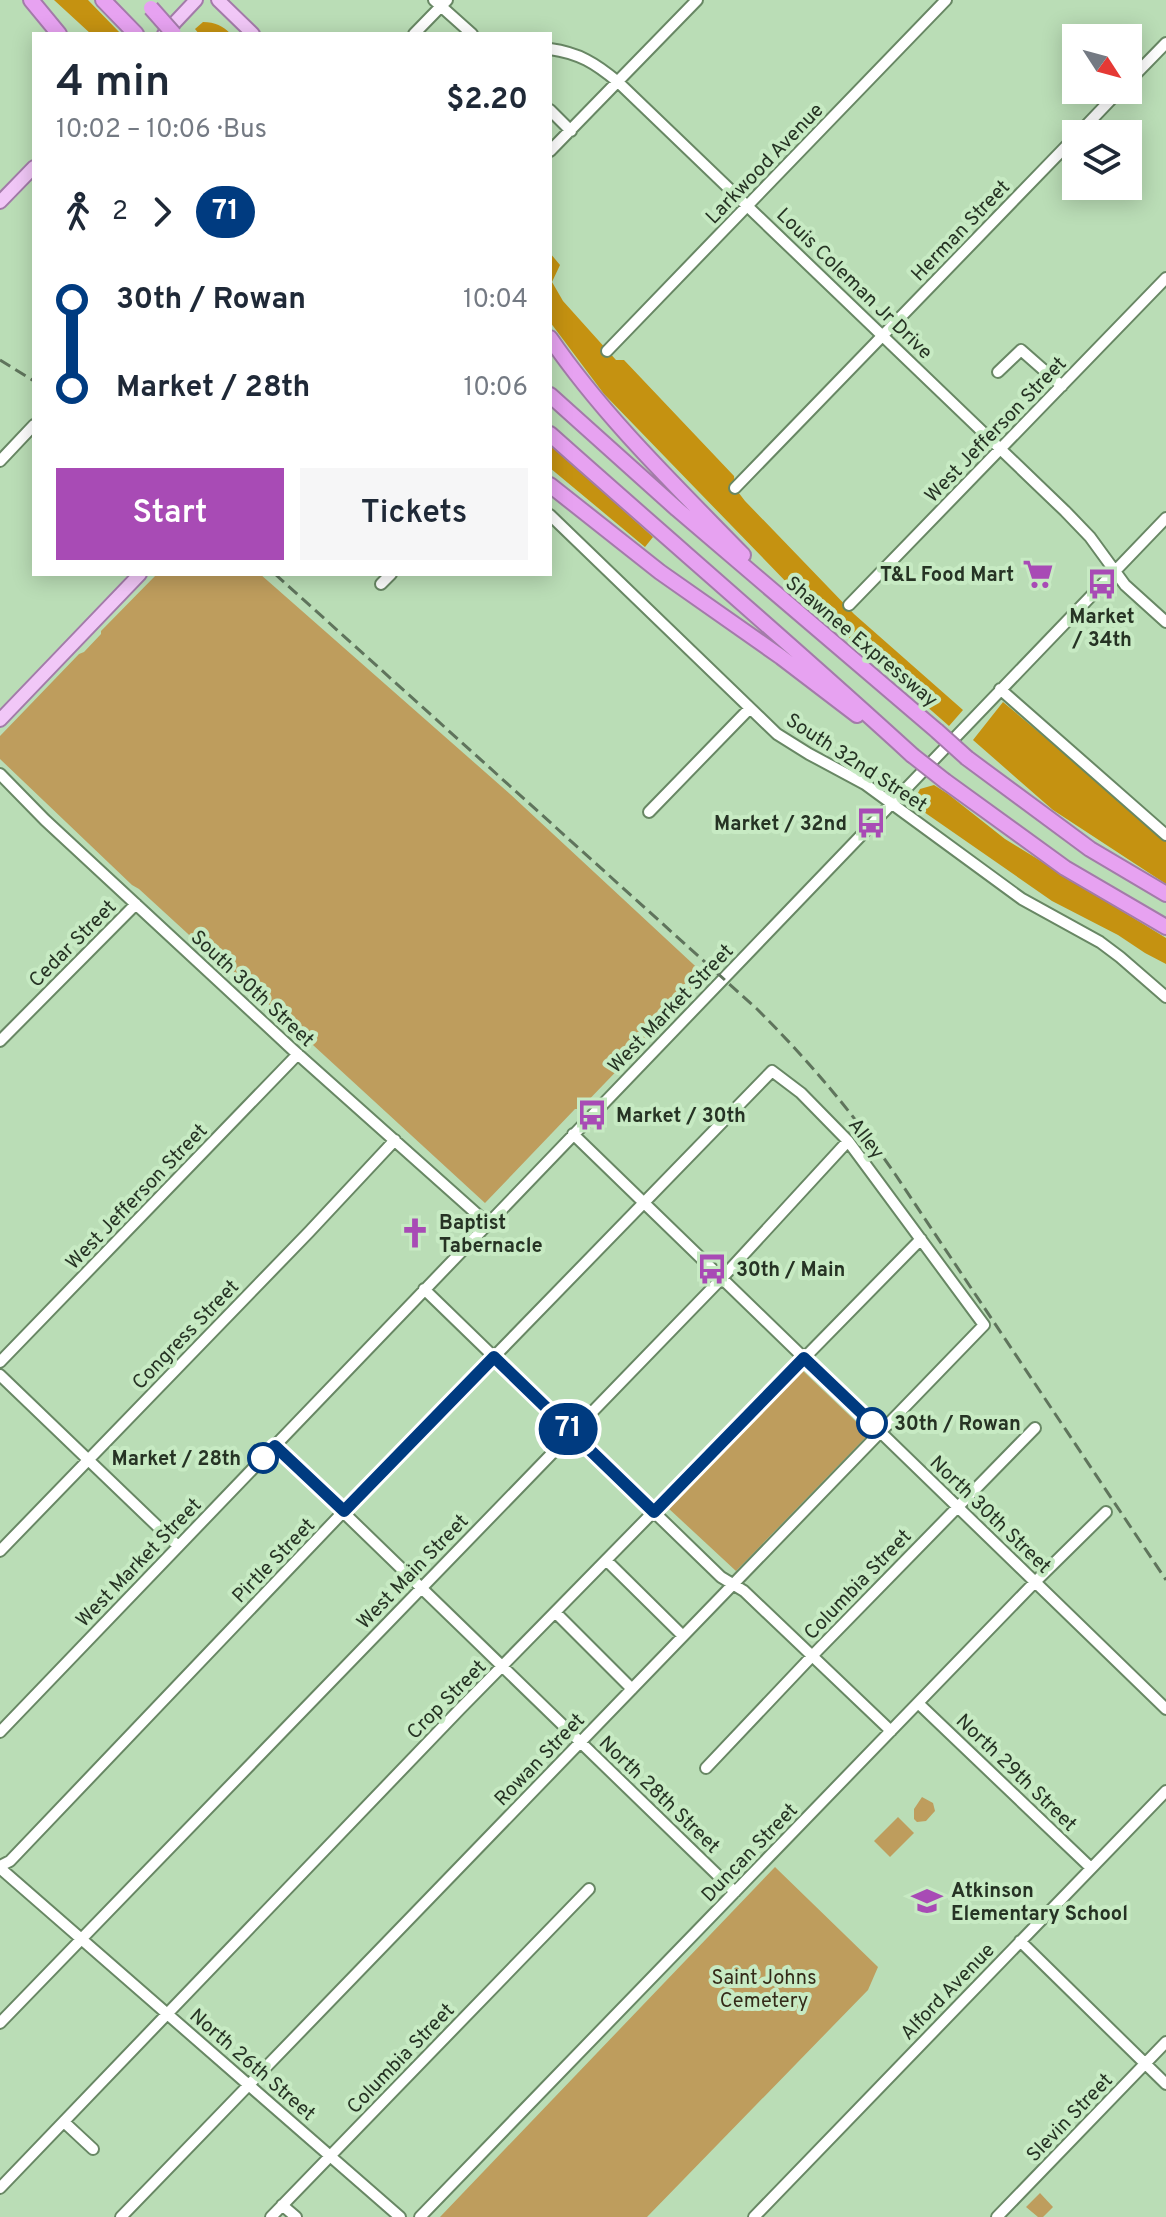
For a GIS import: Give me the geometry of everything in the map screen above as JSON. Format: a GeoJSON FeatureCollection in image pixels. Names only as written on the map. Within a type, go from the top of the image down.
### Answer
{"type":"FeatureCollection","features":[{"type":"Feature","properties":{"kind":"highway"},"geometry":{"type":"LineString","coordinates":[[31,0],[57,32]]}},
{"type":"Feature","properties":{"kind":"highway"},"geometry":{"type":"LineString","coordinates":[[103,0],[134,32]]}},
{"type":"Feature","properties":{"kind":"highway"},"geometry":{"type":"LineString","coordinates":[[147,4],[172,32]]}},
{"type":"Feature","properties":{"kind":"highway"},"geometry":{"type":"LineString","coordinates":[[552,341],[583,384],[619,425],[811,624]]}},
{"type":"Feature","properties":{"kind":"highway","name":"Shawnee Expressway"},"geometry":{"type":"LineString","coordinates":[[552,397],[677,509],[967,758],[1090,849],[1166,894]]}},
{"type":"Feature","properties":{"kind":"highway"},"geometry":{"type":"LineString","coordinates":[[552,436],[912,755]]}},
{"type":"Feature","properties":{"kind":"highway"},"geometry":{"type":"LineString","coordinates":[[552,487],[660,572],[781,657],[1065,868],[1166,927]]}},
{"type":"Feature","properties":{"kind":"main road"},"geometry":{"type":"LineString","coordinates":[[166,32],[196,0]]}},
{"type":"Feature","properties":{"kind":"main road"},"geometry":{"type":"LineString","coordinates":[[218,0],[251,32]]}},
{"type":"Feature","properties":{"kind":"main road"},"geometry":{"type":"LineString","coordinates":[[0,202],[32,169]]}},
{"type":"Feature","properties":{"kind":"main road"},"geometry":{"type":"LineString","coordinates":[[0,720],[138,576]]}},
{"type":"Feature","properties":{"kind":"street"},"geometry":{"type":"LineString","coordinates":[[552,149],[697,0]]}},
{"type":"Feature","properties":{"kind":"street","name":"Larkwood Avenue"},"geometry":{"type":"LineString","coordinates":[[607,351],[946,0]]}},
{"type":"Feature","properties":{"kind":"street"},"geometry":{"type":"LineString","coordinates":[[416,32],[441,2],[470,32]]}},
{"type":"Feature","properties":{"kind":"street"},"geometry":{"type":"LineString","coordinates":[[1142,68],[1166,43]]}},
{"type":"Feature","properties":{"kind":"street","name":"Louis Coleman Jr Drive"},"geometry":{"type":"LineString","coordinates":[[552,49],[571,52],[600,67],[618,82],[1001,449],[1090,537],[1125,585],[1166,622]]}},
{"type":"Feature","properties":{"kind":"street","name":"Herman Street"},"geometry":{"type":"LineString","coordinates":[[1091,120],[1107,104]]}},
{"type":"Feature","properties":{"kind":"street"},"geometry":{"type":"LineString","coordinates":[[552,112],[571,131]]}},
{"type":"Feature","properties":{"kind":"street","name":"Herman Street"},"geometry":{"type":"LineString","coordinates":[[735,488],[1062,151]]}},
{"type":"Feature","properties":{"kind":"street","name":"West Jefferson Street"},"geometry":{"type":"LineString","coordinates":[[849,605],[1166,278]]}},
{"type":"Feature","properties":{"kind":"street"},"geometry":{"type":"LineString","coordinates":[[998,372],[1021,350],[1062,386]]}},
{"type":"Feature","properties":{"kind":"street"},"geometry":{"type":"LineString","coordinates":[[0,461],[32,427]]}},
{"type":"Feature","properties":{"kind":"street","name":"South 32nd Street"},"geometry":{"type":"LineString","coordinates":[[552,517],[777,734],[865,784],[1022,899],[1100,942],[1166,997]]}},
{"type":"Feature","properties":{"kind":"street","name":"West Market Street"},"geometry":{"type":"LineString","coordinates":[[0,1732],[1166,518]]}},
{"type":"Feature","properties":{"kind":"street"},"geometry":{"type":"LineString","coordinates":[[381,584],[389,576]]}},
{"type":"Feature","properties":{"kind":"street"},"geometry":{"type":"LineString","coordinates":[[1000,689],[1166,835]]}},
{"type":"Feature","properties":{"kind":"street"},"geometry":{"type":"LineString","coordinates":[[649,812],[750,708]]}},
{"type":"Feature","properties":{"kind":"street","name":"South 30th Street"},"geometry":{"type":"LineString","coordinates":[[0,774],[45,820],[298,1054],[487,1223]]}},
{"type":"Feature","properties":{"kind":"street","name":"Cedar Street"},"geometry":{"type":"LineString","coordinates":[[0,1041],[136,904]]}},
{"type":"Feature","properties":{"kind":"street","name":"West Jefferson Street"},"geometry":{"type":"LineString","coordinates":[[0,1362],[298,1054]]}},
{"type":"Feature","properties":{"kind":"street","name":"Alley"},"geometry":{"type":"LineString","coordinates":[[772,1071],[801,1093],[848,1141],[984,1325]]}},
{"type":"Feature","properties":{"kind":"street","name":"Pirtle Street"},"geometry":{"type":"LineString","coordinates":[[0,1867],[10,1861],[344,1511],[772,1071]]}},
{"type":"Feature","properties":{"kind":"street"},"geometry":{"type":"LineString","coordinates":[[573,1134],[722,1278]]}},
{"type":"Feature","properties":{"kind":"street","name":"Congress Street"},"geometry":{"type":"LineString","coordinates":[[0,1551],[395,1140]]}},
{"type":"Feature","properties":{"kind":"street","name":"West Main Street"},"geometry":{"type":"LineString","coordinates":[[0,2023],[722,1278],[848,1141]]}},
{"type":"Feature","properties":{"kind":"street","name":"Crop Street"},"geometry":{"type":"LineString","coordinates":[[0,2188],[408,1763],[921,1239]]}},
{"type":"Feature","properties":{"kind":"street","name":"North 30th Street"},"geometry":{"type":"LineString","coordinates":[[722,1278],[1166,1709]]}},
{"type":"Feature","properties":{"kind":"street"},"geometry":{"type":"LineString","coordinates":[[424,1289],[721,1577],[744,1591],[891,1731]]}},
{"type":"Feature","properties":{"kind":"street","name":"Rowan Street"},"geometry":{"type":"LineString","coordinates":[[121,2217],[984,1325]]}},
{"type":"Feature","properties":{"kind":"street"},"geometry":{"type":"LineString","coordinates":[[0,1375],[178,1546]]}},
{"type":"Feature","properties":{"kind":"street","name":"Columbia Street"},"geometry":{"type":"LineString","coordinates":[[706,1768],[1035,1428]]}},
{"type":"Feature","properties":{"kind":"street","name":"North 28th Street"},"geometry":{"type":"LineString","coordinates":[[275,1446],[735,1892]]}},
{"type":"Feature","properties":{"kind":"street","name":"Duncan Street"},"geometry":{"type":"LineString","coordinates":[[420,2217],[1106,1512]]}},
{"type":"Feature","properties":{"kind":"street"},"geometry":{"type":"LineString","coordinates":[[607,1561],[683,1636]]}},
{"type":"Feature","properties":{"kind":"street"},"geometry":{"type":"LineString","coordinates":[[556,1613],[632,1689]]}},
{"type":"Feature","properties":{"kind":"street","name":"North 29th Street"},"geometry":{"type":"LineString","coordinates":[[918,1703],[1091,1868]]}},
{"type":"Feature","properties":{"kind":"street","name":"Alford Avenue"},"geometry":{"type":"LineString","coordinates":[[754,2217],[1166,1791]]}},
{"type":"Feature","properties":{"kind":"street","name":"North 26th Street"},"geometry":{"type":"LineString","coordinates":[[0,1867],[400,2217]]}},
{"type":"Feature","properties":{"kind":"street","name":"Columbia Street"},"geometry":{"type":"LineString","coordinates":[[271,2217],[589,1889]]}},
{"type":"Feature","properties":{"kind":"street"},"geometry":{"type":"LineString","coordinates":[[1020,1941],[1166,2084]]}},
{"type":"Feature","properties":{"kind":"street","name":"Slevin Street"},"geometry":{"type":"LineString","coordinates":[[997,2217],[1166,2042]]}},
{"type":"Feature","properties":{"kind":"street"},"geometry":{"type":"LineString","coordinates":[[64,2122],[93,2149]]}},
{"type":"Feature","properties":{"kind":"street"},"geometry":{"type":"LineString","coordinates":[[282,2205],[296,2217]]}},
{"type":"Feature","properties":{"kind":"green space"},"geometry":{"type":"Polygon","coordinates":[[[155,576],[262,576],[510,794],[707,977],[485,1203],[264,1000],[260,1000],[132,885],[0,759],[0,736],[155,576]]]}},
{"type":"Feature","properties":{"kind":"green space"},"geometry":{"type":"Polygon","coordinates":[[[801,1369],[869,1434],[736,1571],[667,1507],[801,1369]]]}},
{"type":"Feature","properties":{"kind":"green space"},"geometry":{"type":"Polygon","coordinates":[[[922,1797],[933,1803],[935,1811],[926,1821],[917,1822],[914,1809],[922,1797]]]}},
{"type":"Feature","properties":{"kind":"green space"},"geometry":{"type":"Polygon","coordinates":[[[898,1817],[914,1833],[890,1857],[874,1841],[898,1817]]]}},
{"type":"Feature","properties":{"kind":"green space","name":"Saint Johns Cemetery"},"geometry":{"type":"Polygon","coordinates":[[[775,1867],[878,1967],[868,1990],[647,2217],[440,2217],[775,1867]]]}},
{"type":"Feature","properties":{"kind":"green space"},"geometry":{"type":"Polygon","coordinates":[[[1040,2193],[1053,2207],[1043,2217],[1038,2217],[1026,2207],[1040,2193]]]}},
{"type":"Feature","properties":{"kind":"shaded area"},"geometry":{"type":"Polygon","coordinates":[[[54,0],[88,0],[119,32],[89,32],[54,0]]]}},
{"type":"Feature","properties":{"kind":"shaded area"},"geometry":{"type":"Polygon","coordinates":[[[203,22],[218,25],[229,32],[197,32],[195,29],[203,22]]]}},
{"type":"Feature","properties":{"kind":"shaded area"},"geometry":{"type":"Polygon","coordinates":[[[552,255],[560,265],[552,282],[552,255]]]}},
{"type":"Feature","properties":{"kind":"shaded area"},"geometry":{"type":"Polygon","coordinates":[[[552,282],[563,301],[616,360],[624,360],[734,476],[735,488],[745,501],[854,614],[963,710],[949,726],[792,588],[604,394],[552,325],[552,282]]]}},
{"type":"Feature","properties":{"kind":"shaded area"},"geometry":{"type":"Polygon","coordinates":[[[552,446],[653,537],[645,547],[552,470],[552,446]]]}},
{"type":"Feature","properties":{"kind":"shaded area"},"geometry":{"type":"Polygon","coordinates":[[[1003,702],[1166,839],[1166,884],[1053,810],[973,740],[1003,702]]]}},
{"type":"Feature","properties":{"kind":"shaded area"},"geometry":{"type":"Polygon","coordinates":[[[934,785],[1005,839],[1166,938],[1166,964],[1052,901],[924,812],[916,797],[920,789],[934,785]]]}},
{"type":"Feature","properties":{"kind":"railway"},"geometry":{"type":"LineString","coordinates":[[0,360],[32,380]]}},
{"type":"Feature","properties":{"kind":"railway"},"geometry":{"type":"LineString","coordinates":[[277,576],[757,1009],[813,1069],[895,1174],[1166,1580]]}},
{"type":"Feature","properties":{"kind":"bus line","name":"71"},"geometry":{"type":"LineString","coordinates":[[263,1458],[275,1446],[344,1511],[494,1357],[654,1512],[804,1358],[872,1423]]}},
{"type":"Feature","properties":{"kind":"place","name":"T&L Food Mart"},"geometry":{"type":"Point","coordinates":[1038,574]}},
{"type":"Feature","properties":{"kind":"place","name":"Market / 34th"},"geometry":{"type":"Point","coordinates":[1102,584]}},
{"type":"Feature","properties":{"kind":"place","name":"Market / 32nd"},"geometry":{"type":"Point","coordinates":[871,823]}},
{"type":"Feature","properties":{"kind":"place","name":"Market / 30th"},"geometry":{"type":"Point","coordinates":[592,1115]}},
{"type":"Feature","properties":{"kind":"place","name":"Baptist Tabernacle"},"geometry":{"type":"Point","coordinates":[415,1233]}},
{"type":"Feature","properties":{"kind":"place","name":"30th / Main"},"geometry":{"type":"Point","coordinates":[712,1269]}},
{"type":"Feature","properties":{"kind":"place","name":"30th / Rowan"},"geometry":{"type":"Point","coordinates":[872,1423]}},
{"type":"Feature","properties":{"kind":"place","name":"Market / 28th"},"geometry":{"type":"Point","coordinates":[263,1458]}},
{"type":"Feature","properties":{"kind":"place","name":"Atkinson Elementary School"},"geometry":{"type":"Point","coordinates":[927,1901]}}]}
